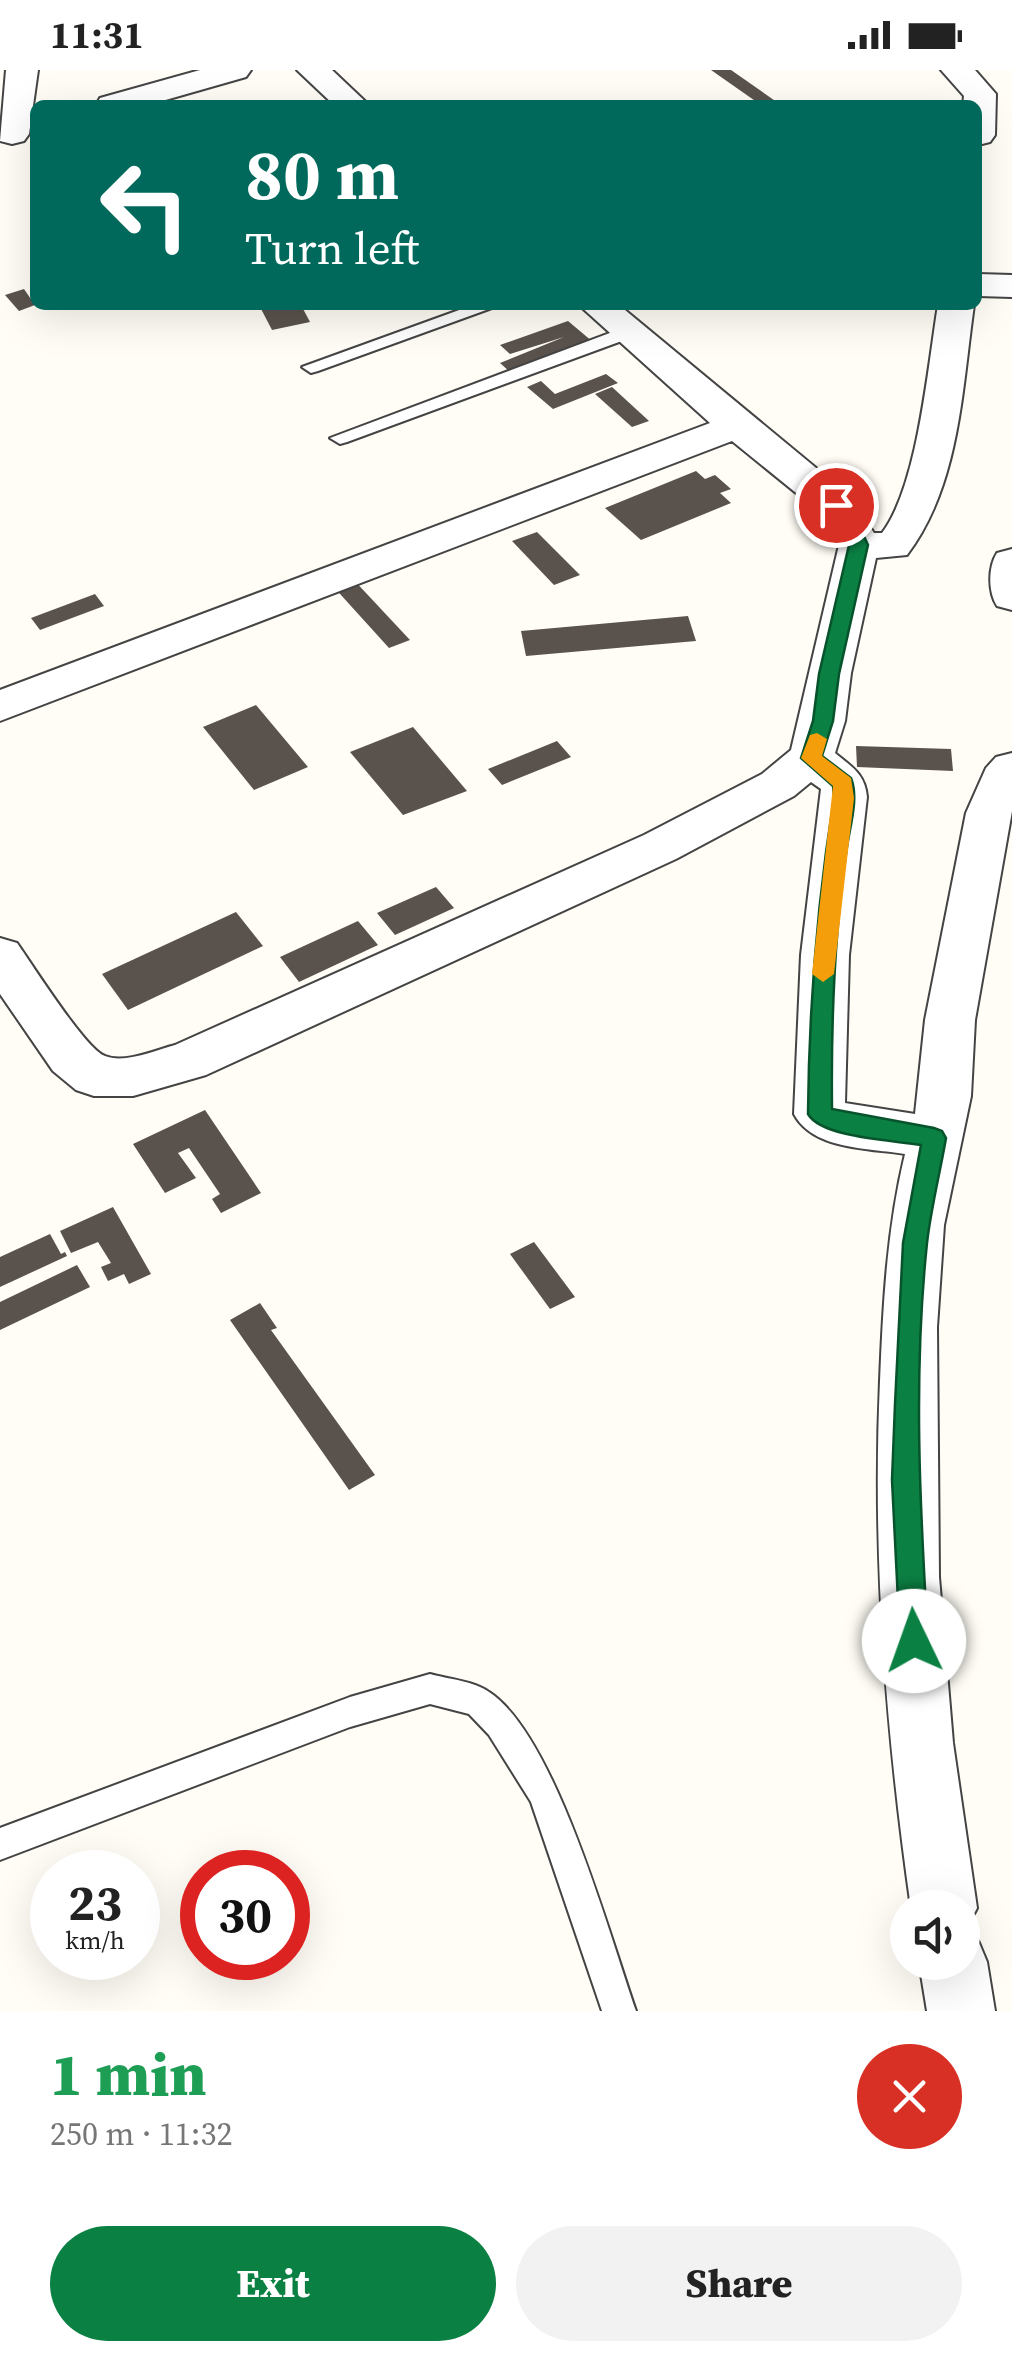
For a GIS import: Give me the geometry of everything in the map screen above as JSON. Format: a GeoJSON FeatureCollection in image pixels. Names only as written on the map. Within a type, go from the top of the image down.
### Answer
{"type":"FeatureCollection","features":[{"type":"Feature","properties":{"kind":"street"},"geometry":{"type":"LineString","coordinates":[[16,133],[22,70]]}},
{"type":"Feature","properties":{"kind":"street"},"geometry":{"type":"LineString","coordinates":[[130,100],[235,70]]}},
{"type":"Feature","properties":{"kind":"street"},"geometry":{"type":"LineString","coordinates":[[313,70],[347,100]]}},
{"type":"Feature","properties":{"kind":"street"},"geometry":{"type":"LineString","coordinates":[[957,70],[980,94],[980,100]]}},
{"type":"Feature","properties":{"kind":"street"},"geometry":{"type":"LineString","coordinates":[[982,285],[1012,286]]}},
{"type":"Feature","properties":{"kind":"street"},"geometry":{"type":"LineString","coordinates":[[859,545],[893,546],[900,540],[917,502],[931,448],[955,310]]}},
{"type":"Feature","properties":{"kind":"street"},"geometry":{"type":"LineString","coordinates":[[0,956],[71,1057],[94,1076],[133,1076],[188,1061],[660,848],[778,785],[811,758],[823,721],[829,674],[859,545],[847,517],[614,318]]}},
{"type":"Feature","properties":{"kind":"street"},"geometry":{"type":"LineString","coordinates":[[0,706],[736,426]]}},
{"type":"Feature","properties":{"kind":"street"},"geometry":{"type":"LineString","coordinates":[[1012,562],[1012,597]]}},
{"type":"Feature","properties":{"kind":"street"},"geometry":{"type":"LineString","coordinates":[[811,758],[843,784],[844,798],[830,888],[820,1006],[820,1114],[834,1122],[934,1138]]}},
{"type":"Feature","properties":{"kind":"street"},"geometry":{"type":"LineString","coordinates":[[942,1890],[917,1700],[905,1480],[915,1243],[946,1093],[952,1004],[983,862],[992,798],[997,780],[1012,768]]}},
{"type":"Feature","properties":{"kind":"street"},"geometry":{"type":"LineString","coordinates":[[955,1980],[960,2011]]}},
{"type":"Feature","properties":{"kind":"lane"},"geometry":{"type":"LineString","coordinates":[[311,368],[477,310]]}},
{"type":"Feature","properties":{"kind":"lane"},"geometry":{"type":"LineString","coordinates":[[340,438],[614,318]]}},
{"type":"Feature","properties":{"kind":"lane"},"geometry":{"type":"LineString","coordinates":[[0,1844],[350,1712],[430,1690],[478,1702],[500,1724],[544,1794],[619,2011]]}},
{"type":"Feature","properties":{"kind":"building"},"geometry":{"type":"Polygon","coordinates":[[[711,70],[731,70],[774,100],[754,100],[711,70]]]}},
{"type":"Feature","properties":{"kind":"building"},"geometry":{"type":"Polygon","coordinates":[[[24,289],[30,307],[19,311],[5,295],[24,289]]]}},
{"type":"Feature","properties":{"kind":"building"},"geometry":{"type":"Polygon","coordinates":[[[262,310],[304,310],[310,322],[272,330],[262,310]]]}},
{"type":"Feature","properties":{"kind":"building"},"geometry":{"type":"Polygon","coordinates":[[[568,321],[593,342],[510,372],[500,363],[564,337],[510,354],[500,345],[568,321]]]}},
{"type":"Feature","properties":{"kind":"building"},"geometry":{"type":"Polygon","coordinates":[[[606,374],[618,383],[553,409],[527,387],[541,381],[555,394],[606,374]]]}},
{"type":"Feature","properties":{"kind":"building"},"geometry":{"type":"Polygon","coordinates":[[[612,387],[649,421],[632,427],[595,394],[612,387]]]}},
{"type":"Feature","properties":{"kind":"building"},"geometry":{"type":"Polygon","coordinates":[[[696,471],[705,479],[715,475],[731,489],[720,493],[731,503],[641,540],[605,508],[696,471]]]}},
{"type":"Feature","properties":{"kind":"building"},"geometry":{"type":"Polygon","coordinates":[[[537,532],[580,575],[554,585],[512,541],[537,532]]]}},
{"type":"Feature","properties":{"kind":"building"},"geometry":{"type":"Polygon","coordinates":[[[351,577],[410,640],[389,648],[331,584],[351,577]]]}},
{"type":"Feature","properties":{"kind":"building"},"geometry":{"type":"Polygon","coordinates":[[[95,594],[104,606],[40,630],[31,618],[95,594]]]}},
{"type":"Feature","properties":{"kind":"building"},"geometry":{"type":"Polygon","coordinates":[[[688,616],[696,641],[526,656],[521,631],[688,616]]]}},
{"type":"Feature","properties":{"kind":"building"},"geometry":{"type":"Polygon","coordinates":[[[256,705],[308,767],[254,790],[203,727],[256,705]]]}},
{"type":"Feature","properties":{"kind":"building"},"geometry":{"type":"Polygon","coordinates":[[[413,727],[467,791],[403,815],[350,752],[413,727]]]}},
{"type":"Feature","properties":{"kind":"building"},"geometry":{"type":"Polygon","coordinates":[[[557,741],[571,757],[502,785],[488,769],[557,741]]]}},
{"type":"Feature","properties":{"kind":"building"},"geometry":{"type":"Polygon","coordinates":[[[856,746],[951,749],[953,771],[857,767],[856,746]]]}},
{"type":"Feature","properties":{"kind":"building"},"geometry":{"type":"Polygon","coordinates":[[[436,887],[454,908],[395,935],[377,913],[436,887]]]}},
{"type":"Feature","properties":{"kind":"building"},"geometry":{"type":"Polygon","coordinates":[[[236,912],[263,946],[128,1010],[102,974],[236,912]]]}},
{"type":"Feature","properties":{"kind":"building"},"geometry":{"type":"Polygon","coordinates":[[[358,921],[378,945],[299,982],[280,957],[358,921]]]}},
{"type":"Feature","properties":{"kind":"building"},"geometry":{"type":"Polygon","coordinates":[[[205,1110],[261,1193],[221,1213],[212,1199],[220,1194],[189,1148],[178,1153],[196,1178],[165,1193],[133,1144],[205,1110]]]}},
{"type":"Feature","properties":{"kind":"building"},"geometry":{"type":"Polygon","coordinates":[[[113,1207],[151,1274],[129,1284],[124,1274],[108,1281],[101,1267],[111,1263],[98,1242],[71,1253],[60,1231],[113,1207]]]}},
{"type":"Feature","properties":{"kind":"building"},"geometry":{"type":"Polygon","coordinates":[[[50,1234],[61,1254],[65,1252],[67,1256],[0,1287],[0,1257],[50,1234]]]}},
{"type":"Feature","properties":{"kind":"building"},"geometry":{"type":"Polygon","coordinates":[[[534,1242],[575,1297],[550,1309],[510,1254],[534,1242]]]}},
{"type":"Feature","properties":{"kind":"building"},"geometry":{"type":"Polygon","coordinates":[[[77,1265],[90,1287],[0,1330],[0,1302],[77,1265]]]}},
{"type":"Feature","properties":{"kind":"building"},"geometry":{"type":"Polygon","coordinates":[[[260,1303],[277,1328],[271,1330],[375,1475],[349,1490],[230,1320],[260,1303]]]}},
{"type":"Feature","properties":{"kind":"slow traffic"},"geometry":{"type":"LineString","coordinates":[[817,739],[811,758],[835,774],[843,784],[844,798],[830,888],[823,974]]}},
{"type":"Feature","properties":{"kind":"route"},"geometry":{"type":"LineString","coordinates":[[836,505],[847,517],[859,545],[829,674],[823,721],[811,758],[835,774],[843,784],[844,798],[830,888],[820,1006],[820,1114],[834,1122],[934,1138],[915,1243],[908,1404],[905,1480],[914,1641]]}}]}
